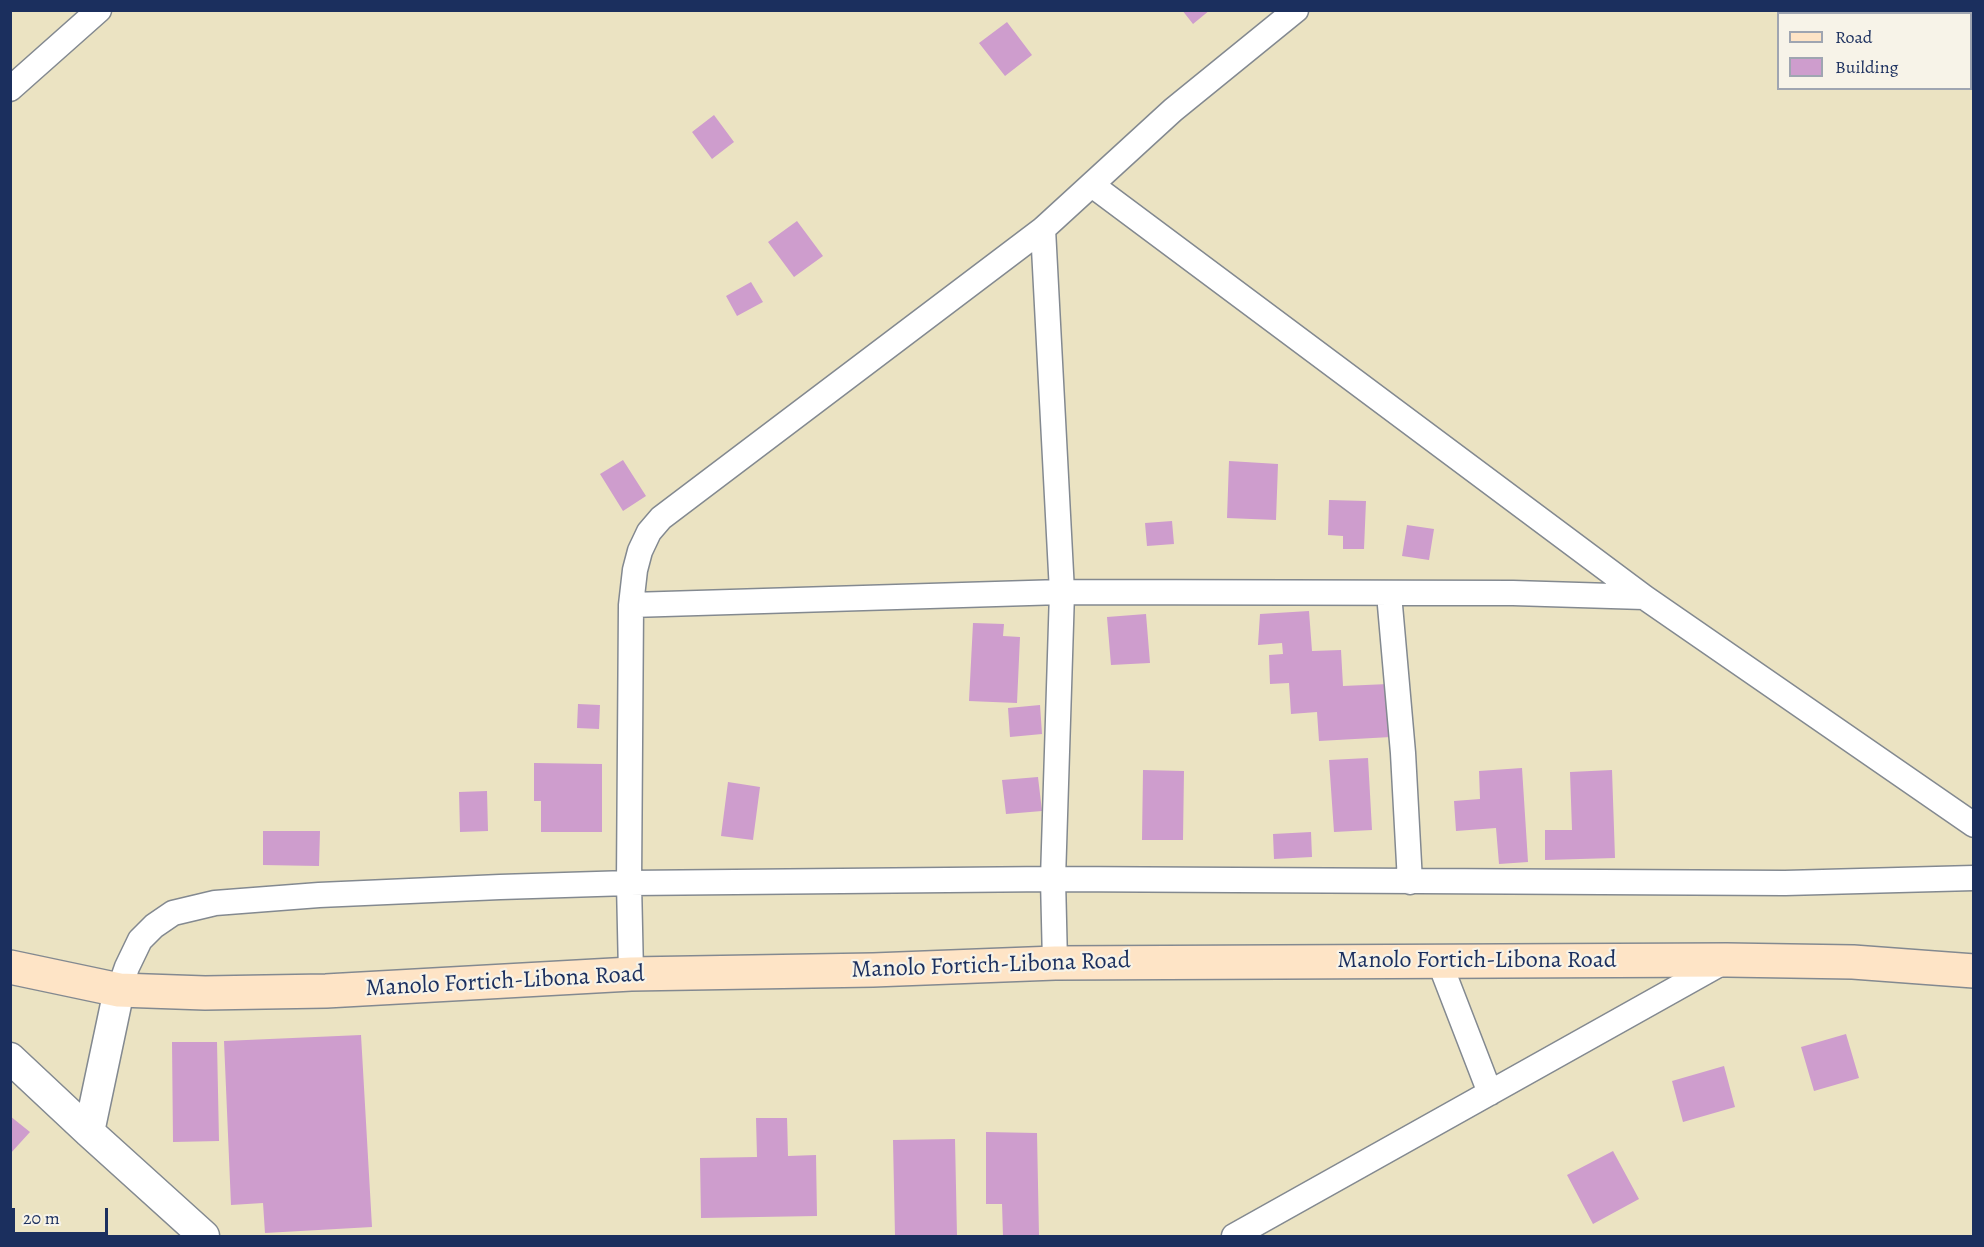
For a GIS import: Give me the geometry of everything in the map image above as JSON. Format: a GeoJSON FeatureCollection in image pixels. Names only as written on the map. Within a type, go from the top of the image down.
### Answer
{"type":"FeatureCollection","features":[{"type":"Feature","properties":{"kind":"main road","name":"Manolo Fortich-Libona Road"},"geometry":{"type":"LineString","coordinates":[[10,967],[119,990],[205,993],[326,991],[631,974],[873,970],[1055,963],[1727,960],[1852,962],[1974,971]]}},
{"type":"Feature","properties":{"kind":"street"},"geometry":{"type":"LineString","coordinates":[[10,89],[99,10]]}},
{"type":"Feature","properties":{"kind":"street"},"geometry":{"type":"LineString","coordinates":[[631,974],[629,883],[631,605],[635,570],[640,551],[649,532],[661,518],[1043,229],[1173,110],[1296,10]]}},
{"type":"Feature","properties":{"kind":"street"},"geometry":{"type":"LineString","coordinates":[[1092,185],[1644,597],[1974,825]]}},
{"type":"Feature","properties":{"kind":"street"},"geometry":{"type":"LineString","coordinates":[[1043,229],[1062,592],[1053,879],[1055,963]]}},
{"type":"Feature","properties":{"kind":"street"},"geometry":{"type":"LineString","coordinates":[[631,605],[1062,592],[1513,593],[1644,597]]}},
{"type":"Feature","properties":{"kind":"street"},"geometry":{"type":"LineString","coordinates":[[1389,594],[1403,753],[1410,882]]}},
{"type":"Feature","properties":{"kind":"street"},"geometry":{"type":"LineString","coordinates":[[89,1132],[119,990],[140,940],[154,926],[173,913],[215,903],[331,895],[629,883],[1053,879],[1785,883],[1974,878]]}},
{"type":"Feature","properties":{"kind":"street"},"geometry":{"type":"LineString","coordinates":[[1234,1236],[1727,960]]}},
{"type":"Feature","properties":{"kind":"street"},"geometry":{"type":"LineString","coordinates":[[1439,961],[1490,1093]]}},
{"type":"Feature","properties":{"kind":"street"},"geometry":{"type":"LineString","coordinates":[[10,1058],[204,1236]]}},
{"type":"Feature","properties":{"kind":"building"},"geometry":{"type":"Polygon","coordinates":[[[1182,10],[1210,10],[1193,24],[1182,10]]]}},
{"type":"Feature","properties":{"kind":"building"},"geometry":{"type":"Polygon","coordinates":[[[1007,22],[1032,55],[1005,76],[979,43],[1007,22]]]}},
{"type":"Feature","properties":{"kind":"building"},"geometry":{"type":"Polygon","coordinates":[[[714,115],[734,142],[712,159],[692,132],[714,115]]]}},
{"type":"Feature","properties":{"kind":"building"},"geometry":{"type":"Polygon","coordinates":[[[797,221],[823,256],[794,277],[768,242],[797,221]]]}},
{"type":"Feature","properties":{"kind":"building"},"geometry":{"type":"Polygon","coordinates":[[[751,282],[763,302],[737,316],[726,296],[751,282]]]}},
{"type":"Feature","properties":{"kind":"building"},"geometry":{"type":"Polygon","coordinates":[[[623,460],[646,496],[623,511],[600,474],[623,460]]]}},
{"type":"Feature","properties":{"kind":"building"},"geometry":{"type":"Polygon","coordinates":[[[1229,461],[1278,464],[1276,520],[1227,518],[1229,461]]]}},
{"type":"Feature","properties":{"kind":"building"},"geometry":{"type":"Polygon","coordinates":[[[1329,500],[1366,501],[1364,549],[1343,549],[1343,536],[1328,535],[1329,500]]]}},
{"type":"Feature","properties":{"kind":"building"},"geometry":{"type":"Polygon","coordinates":[[[1172,521],[1174,544],[1147,546],[1145,523],[1172,521]]]}},
{"type":"Feature","properties":{"kind":"building"},"geometry":{"type":"Polygon","coordinates":[[[1407,525],[1434,529],[1429,560],[1402,556],[1407,525]]]}},
{"type":"Feature","properties":{"kind":"building"},"geometry":{"type":"Polygon","coordinates":[[[1309,611],[1312,651],[1341,650],[1343,686],[1388,684],[1391,737],[1319,741],[1317,712],[1291,714],[1289,683],[1270,684],[1269,655],[1283,654],[1282,643],[1258,645],[1260,614],[1309,611]]]}},
{"type":"Feature","properties":{"kind":"building"},"geometry":{"type":"Polygon","coordinates":[[[1146,614],[1150,663],[1111,665],[1107,617],[1146,614]]]}},
{"type":"Feature","properties":{"kind":"building"},"geometry":{"type":"Polygon","coordinates":[[[973,623],[1004,624],[1003,636],[1020,637],[1017,703],[969,701],[973,623]]]}},
{"type":"Feature","properties":{"kind":"building"},"geometry":{"type":"Polygon","coordinates":[[[578,704],[600,705],[599,729],[577,728],[578,704]]]}},
{"type":"Feature","properties":{"kind":"building"},"geometry":{"type":"Polygon","coordinates":[[[1040,705],[1042,734],[1010,737],[1008,708],[1040,705]]]}},
{"type":"Feature","properties":{"kind":"building"},"geometry":{"type":"Polygon","coordinates":[[[1368,758],[1372,830],[1334,832],[1329,760],[1368,758]]]}},
{"type":"Feature","properties":{"kind":"building"},"geometry":{"type":"Polygon","coordinates":[[[534,763],[602,764],[602,832],[541,832],[541,801],[534,801],[534,763]]]}},
{"type":"Feature","properties":{"kind":"building"},"geometry":{"type":"Polygon","coordinates":[[[1522,768],[1528,862],[1499,864],[1496,828],[1456,831],[1454,801],[1480,799],[1479,771],[1522,768]]]}},
{"type":"Feature","properties":{"kind":"building"},"geometry":{"type":"Polygon","coordinates":[[[1143,770],[1184,771],[1183,840],[1142,840],[1143,770]]]}},
{"type":"Feature","properties":{"kind":"building"},"geometry":{"type":"Polygon","coordinates":[[[1612,770],[1615,858],[1545,860],[1545,830],[1572,830],[1570,772],[1612,770]]]}},
{"type":"Feature","properties":{"kind":"building"},"geometry":{"type":"Polygon","coordinates":[[[1038,777],[1042,811],[1006,814],[1002,780],[1038,777]]]}},
{"type":"Feature","properties":{"kind":"building"},"geometry":{"type":"Polygon","coordinates":[[[728,782],[760,787],[753,840],[721,836],[728,782]]]}},
{"type":"Feature","properties":{"kind":"building"},"geometry":{"type":"Polygon","coordinates":[[[487,791],[488,831],[460,832],[459,792],[487,791]]]}},
{"type":"Feature","properties":{"kind":"building"},"geometry":{"type":"Polygon","coordinates":[[[263,831],[320,831],[319,866],[263,865],[263,831]]]}},
{"type":"Feature","properties":{"kind":"building"},"geometry":{"type":"Polygon","coordinates":[[[1311,832],[1312,857],[1274,859],[1273,834],[1311,832]]]}},
{"type":"Feature","properties":{"kind":"building"},"geometry":{"type":"Polygon","coordinates":[[[1846,1034],[1859,1078],[1814,1091],[1801,1047],[1846,1034]]]}},
{"type":"Feature","properties":{"kind":"building"},"geometry":{"type":"Polygon","coordinates":[[[361,1035],[372,1227],[265,1233],[263,1203],[231,1205],[224,1041],[361,1035]]]}},
{"type":"Feature","properties":{"kind":"building"},"geometry":{"type":"Polygon","coordinates":[[[172,1042],[217,1042],[219,1141],[173,1142],[172,1042]]]}},
{"type":"Feature","properties":{"kind":"building"},"geometry":{"type":"Polygon","coordinates":[[[1724,1066],[1735,1107],[1683,1122],[1672,1081],[1724,1066]]]}},
{"type":"Feature","properties":{"kind":"building"},"geometry":{"type":"Polygon","coordinates":[[[10,1116],[30,1132],[10,1154],[10,1116]]]}},
{"type":"Feature","properties":{"kind":"building"},"geometry":{"type":"Polygon","coordinates":[[[756,1118],[787,1118],[788,1156],[816,1155],[817,1216],[701,1218],[700,1158],[757,1157],[756,1118]]]}},
{"type":"Feature","properties":{"kind":"building"},"geometry":{"type":"Polygon","coordinates":[[[986,1132],[1037,1133],[1039,1236],[1003,1236],[1002,1204],[986,1204],[986,1132]]]}},
{"type":"Feature","properties":{"kind":"building"},"geometry":{"type":"Polygon","coordinates":[[[955,1139],[957,1236],[895,1236],[893,1140],[955,1139]]]}},
{"type":"Feature","properties":{"kind":"building"},"geometry":{"type":"Polygon","coordinates":[[[1613,1151],[1639,1199],[1593,1224],[1567,1175],[1613,1151]]]}}]}
